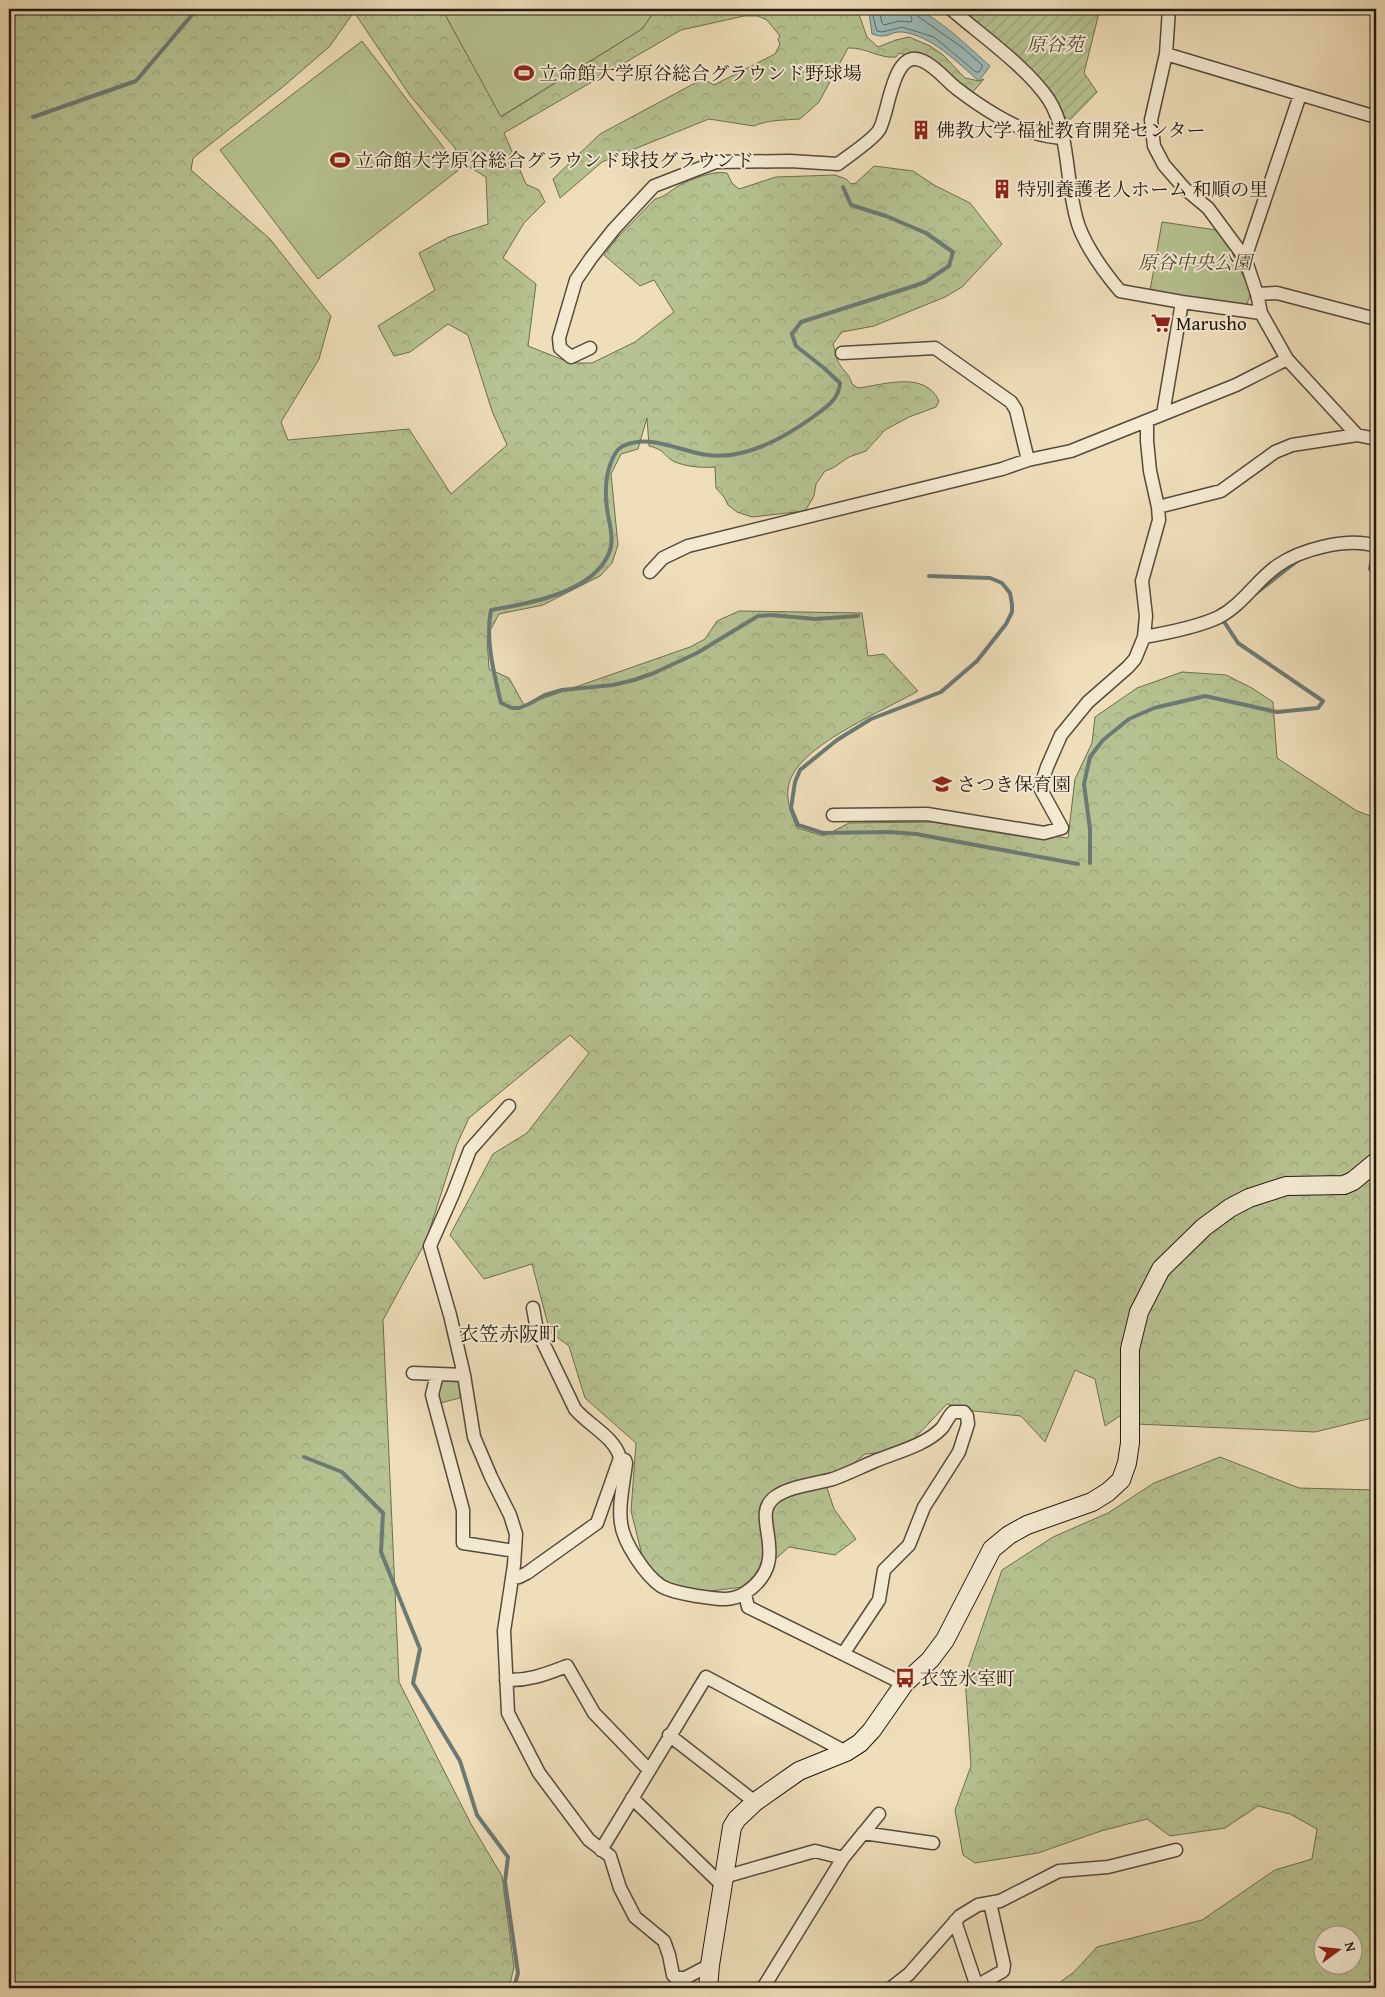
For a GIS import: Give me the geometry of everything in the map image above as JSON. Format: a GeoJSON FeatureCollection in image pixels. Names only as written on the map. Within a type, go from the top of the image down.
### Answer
{"type":"FeatureCollection","features":[{"type":"Feature","properties":{"kind":"street"},"geometry":{"type":"LineString","coordinates":[[951,9],[1034,82],[1051,106],[1062,138],[1079,226],[1106,275],[1120,291],[1261,313]]}},
{"type":"Feature","properties":{"kind":"street"},"geometry":{"type":"LineString","coordinates":[[1169,9],[1166,54],[1151,120],[1154,146],[1164,165],[1184,188],[1208,208],[1245,258],[1261,313],[1287,359],[1357,435]]}},
{"type":"Feature","properties":{"kind":"street"},"geometry":{"type":"LineString","coordinates":[[1166,54],[1300,95],[1376,115]]}},
{"type":"Feature","properties":{"kind":"street"},"geometry":{"type":"LineString","coordinates":[[590,348],[571,357],[560,348],[559,338],[576,280],[590,258],[614,229],[654,186],[716,162],[790,161],[838,164],[879,130],[898,72],[904,63],[911,60],[921,60],[931,65],[962,92],[1008,121],[1042,135],[1062,138]]}},
{"type":"Feature","properties":{"kind":"street"},"geometry":{"type":"LineString","coordinates":[[1245,258],[1300,95]]}},
{"type":"Feature","properties":{"kind":"street"},"geometry":{"type":"LineString","coordinates":[[1257,294],[1277,293],[1376,319]]}},
{"type":"Feature","properties":{"kind":"street"},"geometry":{"type":"LineString","coordinates":[[1163,414],[1182,302]]}},
{"type":"Feature","properties":{"kind":"street"},"geometry":{"type":"LineString","coordinates":[[842,354],[935,348],[1011,402],[1016,410],[1028,460]]}},
{"type":"Feature","properties":{"kind":"street"},"geometry":{"type":"LineString","coordinates":[[650,572],[663,558],[688,546],[1002,469],[1028,460],[1071,451],[1236,385],[1287,359]]}},
{"type":"Feature","properties":{"kind":"street"},"geometry":{"type":"LineString","coordinates":[[834,815],[927,814],[1044,833],[1062,828],[1040,788],[1047,767],[1061,735],[1088,702],[1135,659],[1144,637],[1146,616],[1142,581],[1159,520],[1150,470],[1147,421]]}},
{"type":"Feature","properties":{"kind":"street"},"geometry":{"type":"LineString","coordinates":[[1158,507],[1221,491],[1275,452],[1292,445],[1357,435],[1376,439]]}},
{"type":"Feature","properties":{"kind":"street"},"geometry":{"type":"LineString","coordinates":[[1144,637],[1181,629],[1218,617],[1249,594],[1276,567],[1290,558],[1315,549],[1341,544],[1376,546]]}},
{"type":"Feature","properties":{"kind":"street"},"geometry":{"type":"LineString","coordinates":[[509,1106],[470,1150],[430,1246],[450,1315],[464,1375],[474,1437],[490,1477],[510,1515],[516,1534],[504,1631],[508,1713],[539,1773],[589,1840],[610,1856],[620,1888],[635,1917],[664,1941],[673,1975],[676,1978],[684,1978],[710,1965]]}},
{"type":"Feature","properties":{"kind":"street"},"geometry":{"type":"LineString","coordinates":[[708,1988],[732,1826],[737,1819],[755,1802],[799,1771],[846,1752],[860,1743],[872,1730],[904,1684],[930,1660],[945,1640],[992,1549],[1009,1535],[1028,1525],[1092,1502],[1108,1492],[1121,1480],[1127,1463],[1130,1443],[1129,1372],[1132,1340],[1139,1312],[1161,1269],[1204,1227],[1230,1208],[1249,1198],[1286,1186],[1344,1185],[1353,1181],[1376,1162]]}},
{"type":"Feature","properties":{"kind":"street"},"geometry":{"type":"LineString","coordinates":[[512,1578],[527,1573],[597,1523],[620,1458],[618,1450],[612,1443],[583,1419],[575,1409],[537,1330],[533,1308]]}},
{"type":"Feature","properties":{"kind":"street"},"geometry":{"type":"LineString","coordinates":[[413,1373],[464,1375]]}},
{"type":"Feature","properties":{"kind":"street"},"geometry":{"type":"LineString","coordinates":[[437,1374],[432,1395],[463,1510],[463,1543],[515,1551]]}},
{"type":"Feature","properties":{"kind":"street"},"geometry":{"type":"LineString","coordinates":[[620,1458],[625,1460],[626,1463],[620,1522],[624,1537],[628,1546],[654,1580],[663,1587],[686,1594],[729,1600],[745,1594],[761,1581],[768,1568],[771,1550],[766,1520],[768,1504],[775,1497],[784,1492],[833,1478],[928,1439],[943,1427],[952,1412],[964,1412],[967,1416],[968,1424],[959,1452],[924,1507],[910,1545],[884,1570],[880,1600],[842,1654]]}},
{"type":"Feature","properties":{"kind":"street"},"geometry":{"type":"LineString","coordinates":[[745,1594],[748,1607],[904,1684]]}},
{"type":"Feature","properties":{"kind":"street"},"geometry":{"type":"LineString","coordinates":[[506,1680],[522,1681],[567,1666],[594,1714],[648,1770]]}},
{"type":"Feature","properties":{"kind":"street"},"geometry":{"type":"LineString","coordinates":[[601,1850],[669,1735],[706,1677],[846,1752]]}},
{"type":"Feature","properties":{"kind":"street"},"geometry":{"type":"LineString","coordinates":[[669,1735],[755,1802]]}},
{"type":"Feature","properties":{"kind":"street"},"geometry":{"type":"LineString","coordinates":[[632,1798],[724,1882]]}},
{"type":"Feature","properties":{"kind":"street"},"geometry":{"type":"LineString","coordinates":[[763,1988],[843,1858],[879,1814]]}},
{"type":"Feature","properties":{"kind":"street"},"geometry":{"type":"LineString","coordinates":[[863,1833],[933,1843]]}},
{"type":"Feature","properties":{"kind":"street"},"geometry":{"type":"LineString","coordinates":[[891,1988],[909,1974],[955,1921],[978,1905],[1000,1901],[1059,1871],[1108,1867],[1176,1850]]}},
{"type":"Feature","properties":{"kind":"street"},"geometry":{"type":"LineString","coordinates":[[724,1882],[815,1851],[843,1858]]}},
{"type":"Feature","properties":{"kind":"street"},"geometry":{"type":"LineString","coordinates":[[955,1921],[976,1981],[980,1984],[1003,1971],[1004,1965],[990,1903]]}},
{"type":"Feature","properties":{"kind":"green space"},"geometry":{"type":"Polygon","coordinates":[[[9,9],[442,9],[501,117],[642,29],[652,15],[653,9],[857,9],[867,37],[878,47],[909,37],[930,46],[943,55],[965,78],[979,81],[984,79],[971,94],[910,56],[899,53],[896,57],[890,57],[860,49],[848,48],[819,102],[800,119],[770,121],[754,126],[709,119],[602,162],[560,198],[553,179],[600,134],[703,79],[714,85],[775,54],[780,44],[778,39],[780,36],[767,20],[758,16],[744,16],[681,30],[504,133],[526,184],[539,190],[545,202],[524,223],[503,258],[536,284],[528,346],[571,363],[592,363],[635,342],[674,312],[654,280],[640,286],[604,255],[618,237],[655,199],[691,180],[722,172],[727,173],[732,183],[739,189],[776,177],[835,175],[846,179],[851,184],[856,183],[874,166],[913,171],[934,185],[970,203],[1002,244],[962,287],[945,297],[874,326],[842,332],[833,344],[839,363],[852,384],[858,388],[914,382],[924,385],[933,391],[939,401],[936,407],[909,417],[885,430],[866,451],[849,457],[825,471],[816,484],[814,496],[805,511],[752,517],[737,512],[728,505],[716,488],[715,467],[695,467],[680,464],[671,460],[659,449],[649,446],[647,418],[638,449],[621,454],[611,474],[618,545],[612,563],[600,576],[543,605],[499,614],[487,636],[489,669],[509,678],[524,705],[690,647],[705,639],[717,621],[739,611],[862,613],[868,656],[884,654],[918,691],[830,739],[801,763],[792,776],[789,782],[788,796],[790,809],[797,828],[824,836],[849,823],[930,822],[1068,838],[1075,779],[1092,743],[1095,717],[1137,688],[1182,672],[1226,675],[1252,688],[1273,702],[1277,758],[1357,811],[1376,818],[1376,1417],[1315,1432],[1136,1424],[1124,1413],[1105,1426],[1095,1379],[1075,1370],[1045,1442],[1021,1416],[974,1411],[947,1404],[913,1440],[890,1452],[865,1454],[844,1471],[824,1479],[834,1509],[856,1539],[835,1555],[789,1547],[743,1587],[702,1592],[672,1586],[644,1563],[631,1511],[636,1443],[585,1398],[569,1346],[550,1332],[532,1264],[484,1279],[450,1235],[493,1154],[527,1133],[589,1053],[570,1035],[469,1118],[457,1144],[426,1241],[383,1320],[399,1682],[471,1824],[502,1876],[514,1967],[509,1988],[9,1988],[9,9]],[[354,12],[329,47],[285,85],[193,158],[191,170],[270,239],[331,316],[319,359],[281,422],[288,440],[409,429],[451,494],[507,445],[492,411],[468,335],[448,324],[410,352],[394,356],[378,326],[435,290],[419,253],[449,237],[488,224],[486,177],[456,159],[455,148],[411,97],[354,12]]]}},
{"type":"Feature","properties":{"kind":"green space","name":"立命館大学原谷総合グラウンド野球場"},"geometry":{"type":"Polygon","coordinates":[[[442,9],[653,9],[652,15],[642,29],[500,117],[442,9]]]}},
{"type":"Feature","properties":{"kind":"green space","name":"原谷苑"},"geometry":{"type":"Polygon","coordinates":[[[960,9],[1100,9],[1084,73],[1097,92],[1068,122],[1056,101],[960,9]]]}},
{"type":"Feature","properties":{"kind":"green space","name":"立命館大学原谷総合グラウンド球技グラウンド"},"geometry":{"type":"Polygon","coordinates":[[[362,41],[460,169],[318,279],[220,150],[362,41]]]}},
{"type":"Feature","properties":{"kind":"green space","name":"原谷中央公園"},"geometry":{"type":"Polygon","coordinates":[[[1162,222],[1216,230],[1228,244],[1249,288],[1250,296],[1246,306],[1150,291],[1162,222]]]}},
{"type":"Feature","properties":{"kind":"green space"},"geometry":{"type":"Polygon","coordinates":[[[444,1381],[461,1382],[460,1398],[440,1403],[438,1386],[444,1381]]]}},
{"type":"Feature","properties":{"kind":"green space"},"geometry":{"type":"Polygon","coordinates":[[[1220,1457],[1299,1488],[1376,1490],[1376,1988],[1052,1988],[1074,1972],[1097,1947],[1202,1920],[1275,1870],[1312,1859],[1317,1829],[1290,1814],[1258,1806],[1225,1828],[1170,1836],[1147,1819],[1101,1831],[1038,1853],[975,1863],[963,1855],[955,1810],[971,1766],[965,1677],[1002,1570],[1053,1537],[1108,1513],[1154,1483],[1220,1457]]]}},
{"type":"Feature","properties":{"kind":"water"},"geometry":{"type":"Polygon","coordinates":[[[904,8],[915,9],[924,13],[954,34],[990,66],[979,81],[944,51],[923,38],[902,32],[886,36],[872,34],[869,13],[864,9],[904,8]]]}},
{"type":"Feature","properties":{"kind":"waterway"},"geometry":{"type":"LineString","coordinates":[[33,117],[136,81],[197,9]]}},
{"type":"Feature","properties":{"kind":"waterway"},"geometry":{"type":"LineString","coordinates":[[843,187],[851,205],[886,216],[926,233],[953,252],[949,266],[925,282],[801,322],[792,334],[796,346],[840,383],[839,389],[827,407],[777,440],[750,451],[722,456],[697,453],[655,442],[634,443],[619,448],[612,460],[607,478],[606,503],[612,543],[601,567],[589,578],[558,594],[540,600],[491,610],[489,633],[493,668],[501,703],[512,708],[519,708],[545,695],[562,690],[613,685],[654,673],[697,653],[758,616],[771,615],[815,619],[858,616]]}},
{"type":"Feature","properties":{"kind":"waterway"},"geometry":{"type":"LineString","coordinates":[[1371,549],[1374,549],[1370,569],[1376,571]]}},
{"type":"Feature","properties":{"kind":"waterway"},"geometry":{"type":"LineString","coordinates":[[1255,594],[1297,561]]}},
{"type":"Feature","properties":{"kind":"waterway"},"geometry":{"type":"LineString","coordinates":[[929,576],[990,578],[1002,583],[1010,593],[1012,604],[1012,612],[1006,624],[977,661],[941,692],[871,719],[837,740],[800,770],[795,782],[791,808],[798,825],[823,833],[888,832],[916,834],[1078,864]]}},
{"type":"Feature","properties":{"kind":"waterway"},"geometry":{"type":"LineString","coordinates":[[1090,863],[1090,829],[1084,784],[1090,757],[1103,740],[1129,719],[1154,708],[1205,696],[1277,712],[1318,708],[1323,701],[1238,643],[1223,620],[1224,618]]}},
{"type":"Feature","properties":{"kind":"waterway"},"geometry":{"type":"LineString","coordinates":[[304,1457],[342,1472],[383,1513],[381,1552],[420,1649],[413,1683],[460,1761],[477,1815],[508,1857],[505,1882],[518,1973],[514,1988]]}},
{"type":"Feature","properties":{"kind":"place","name":"立命館大学原谷総合グラウンド野球場"},"geometry":{"type":"Point","coordinates":[524,73]}},
{"type":"Feature","properties":{"kind":"place","name":"佛教大学 福祉教育開発センター"},"geometry":{"type":"Point","coordinates":[921,130]}},
{"type":"Feature","properties":{"kind":"place","name":"立命館大学原谷総合グラウンド球技グラウンド"},"geometry":{"type":"Point","coordinates":[340,160]}},
{"type":"Feature","properties":{"kind":"place","name":"特別養護老人ホーム 和順の里"},"geometry":{"type":"Point","coordinates":[1002,189]}},
{"type":"Feature","properties":{"kind":"place","name":"Marusho"},"geometry":{"type":"Point","coordinates":[1161,323]}},
{"type":"Feature","properties":{"kind":"place","name":"さつき保育園"},"geometry":{"type":"Point","coordinates":[942,784]}},
{"type":"Feature","properties":{"kind":"place","name":"衣笠氷室町"},"geometry":{"type":"Point","coordinates":[905,1678]}},
{"type":"Feature","properties":{"kind":"district","name":"衣笠赤阪町"},"geometry":{"type":"Point","coordinates":[509,1334]}}]}
